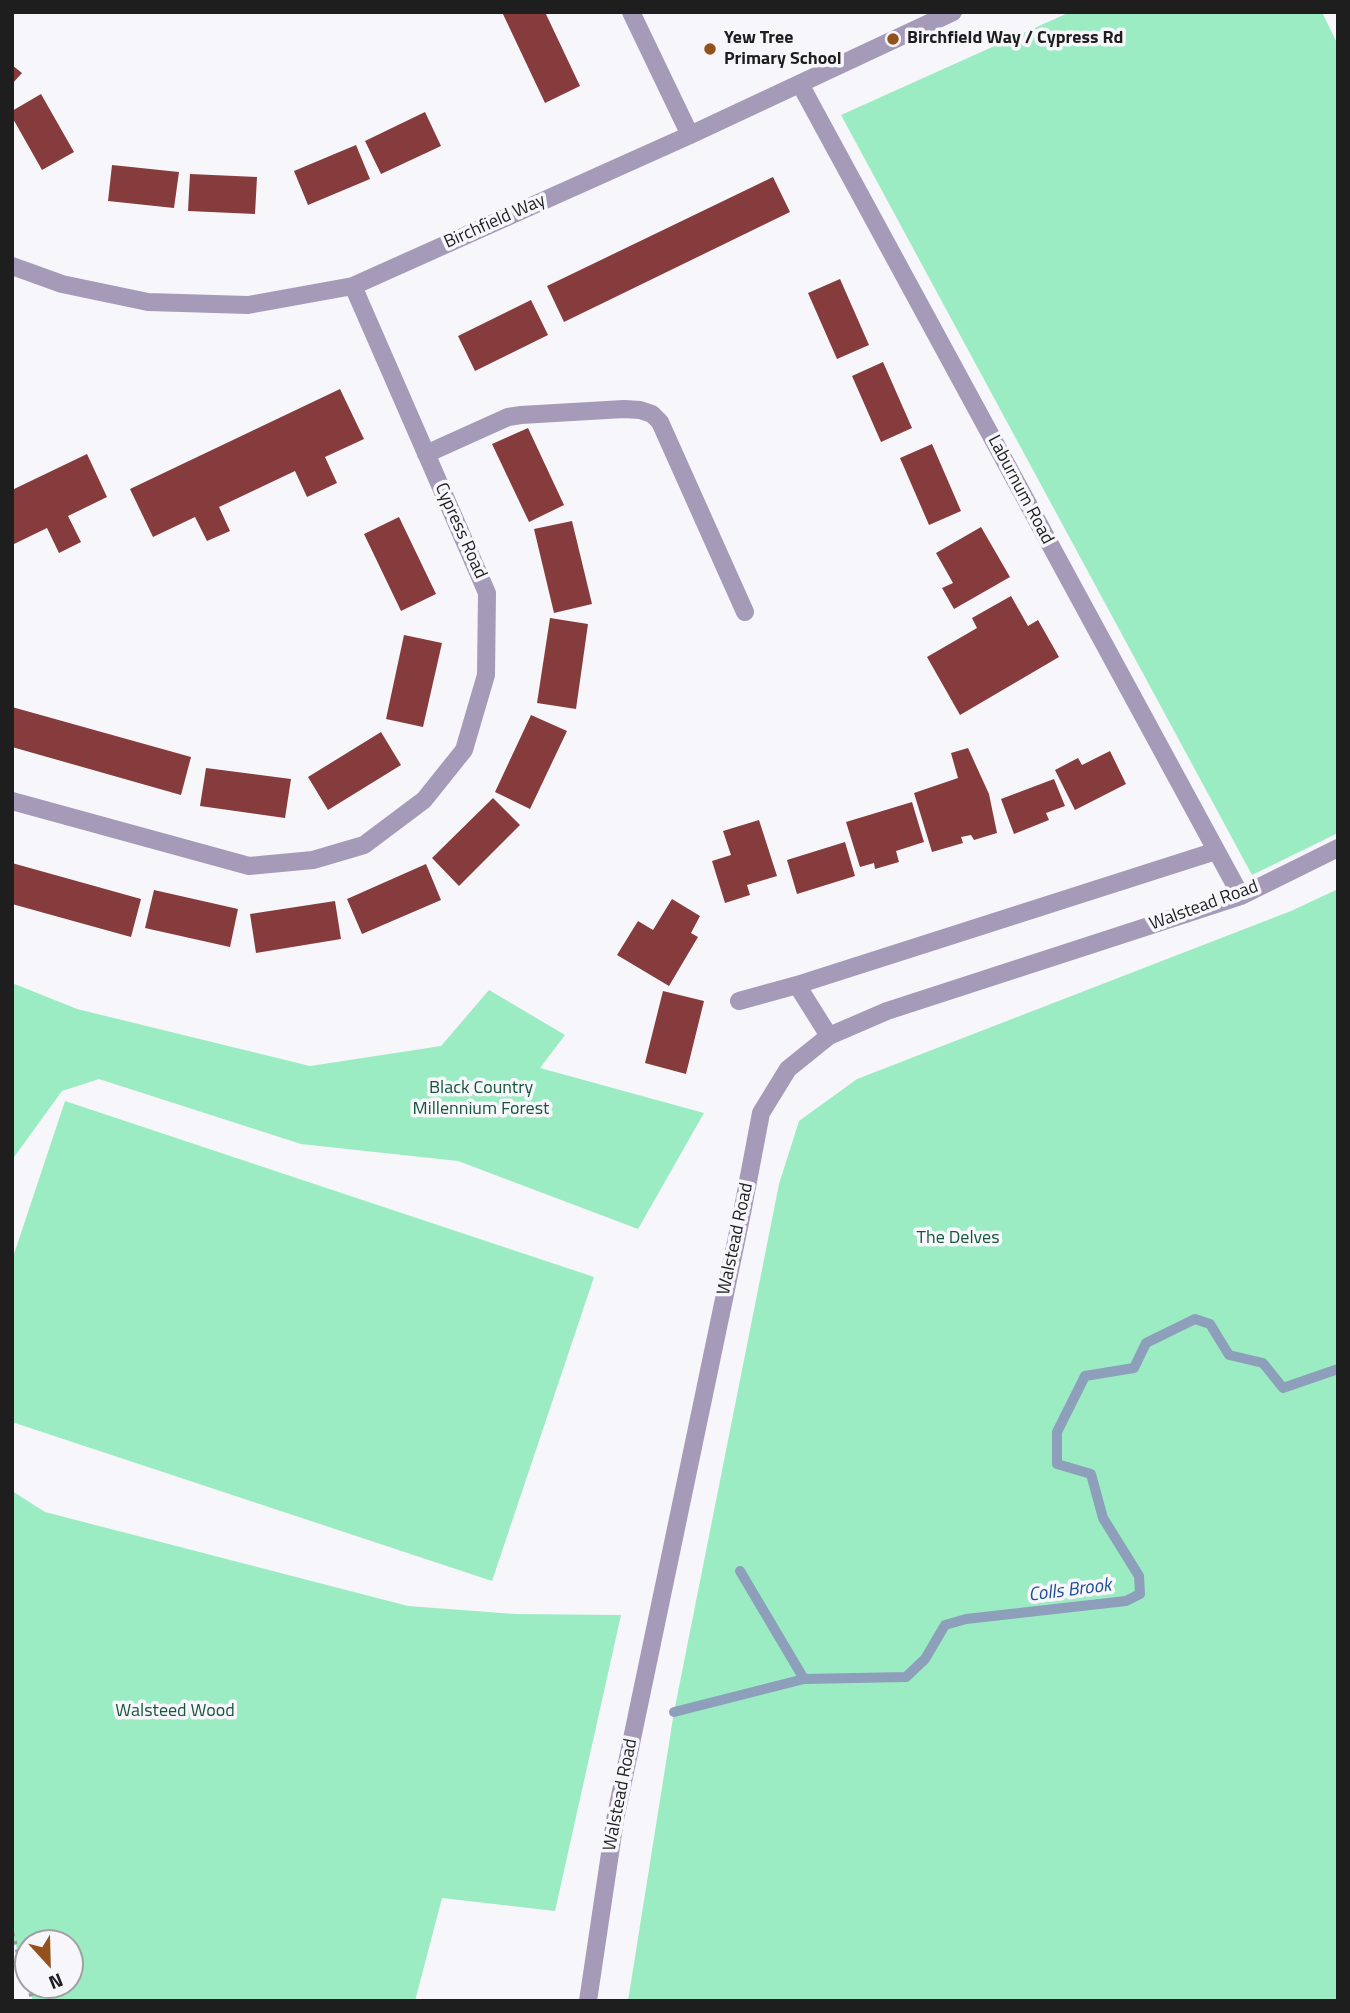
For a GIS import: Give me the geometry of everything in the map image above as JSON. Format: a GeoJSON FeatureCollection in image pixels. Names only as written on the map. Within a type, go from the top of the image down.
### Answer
{"type":"FeatureCollection","features":[{"type":"Feature","properties":{"kind":"street"},"geometry":{"type":"LineString","coordinates":[[631,12],[690,135]]}},
{"type":"Feature","properties":{"kind":"street","name":"Birchfield Way"},"geometry":{"type":"LineString","coordinates":[[12,266],[62,284],[148,302],[248,305],[352,286],[690,135],[953,12]]}},
{"type":"Feature","properties":{"kind":"street","name":"Laburnum Road"},"geometry":{"type":"LineString","coordinates":[[800,84],[1241,896]]}},
{"type":"Feature","properties":{"kind":"street","name":"Cypress Road"},"geometry":{"type":"LineString","coordinates":[[12,801],[248,866],[313,860],[364,845],[424,800],[464,750],[486,675],[487,593],[352,286]]}},
{"type":"Feature","properties":{"kind":"street"},"geometry":{"type":"LineString","coordinates":[[426,454],[508,417],[624,409],[652,414],[660,422],[745,612]]}},
{"type":"Feature","properties":{"kind":"street","name":"Walstead Road"},"geometry":{"type":"LineString","coordinates":[[588,2001],[615,1820],[737,1240],[761,1113],[788,1069],[829,1036],[887,1011],[1241,896],[1338,848]]}},
{"type":"Feature","properties":{"kind":"street"},"geometry":{"type":"LineString","coordinates":[[738,1001],[797,985],[1216,851]]}},
{"type":"Feature","properties":{"kind":"street"},"geometry":{"type":"LineString","coordinates":[[797,985],[829,1036]]}},
{"type":"Feature","properties":{"kind":"green space"},"geometry":{"type":"Polygon","coordinates":[[[1070,12],[1322,12],[1338,45],[1338,833],[1252,875],[841,115],[1070,12]]]}},
{"type":"Feature","properties":{"kind":"green space","name":"The Delves"},"geometry":{"type":"Polygon","coordinates":[[[1338,889],[1338,2001],[628,2001],[674,1712],[779,1184],[799,1121],[857,1079],[1291,911],[1338,889]]]}},
{"type":"Feature","properties":{"kind":"green space","name":"Black Country Millennium Forest"},"geometry":{"type":"Polygon","coordinates":[[[12,983],[77,1009],[310,1066],[441,1046],[489,990],[565,1035],[540,1068],[704,1113],[638,1229],[458,1161],[301,1144],[99,1079],[62,1091],[12,1160],[12,983]]]}},
{"type":"Feature","properties":{"kind":"green space"},"geometry":{"type":"Polygon","coordinates":[[[65,1101],[594,1277],[492,1581],[12,1422],[12,1260],[65,1101]]]}},
{"type":"Feature","properties":{"kind":"green space","name":"Walsteed Wood"},"geometry":{"type":"Polygon","coordinates":[[[12,1491],[45,1512],[408,1606],[515,1614],[621,1615],[555,1911],[442,1898],[415,2001],[33,2001],[84,1999],[84,1929],[14,1929],[14,1940],[12,1491]]]}},
{"type":"Feature","properties":{"kind":"building"},"geometry":{"type":"Polygon","coordinates":[[[502,12],[545,12],[580,86],[545,103],[502,12]]]}},
{"type":"Feature","properties":{"kind":"building"},"geometry":{"type":"Polygon","coordinates":[[[12,65],[22,73],[12,84],[12,65]]]}},
{"type":"Feature","properties":{"kind":"building"},"geometry":{"type":"Polygon","coordinates":[[[41,94],[74,152],[42,170],[12,117],[12,111],[41,94]]]}},
{"type":"Feature","properties":{"kind":"building"},"geometry":{"type":"Polygon","coordinates":[[[425,112],[441,146],[381,174],[365,141],[425,112]]]}},
{"type":"Feature","properties":{"kind":"building"},"geometry":{"type":"Polygon","coordinates":[[[356,145],[370,179],[308,205],[294,171],[356,145]]]}},
{"type":"Feature","properties":{"kind":"building"},"geometry":{"type":"Polygon","coordinates":[[[112,165],[179,172],[174,208],[108,201],[112,165]]]}},
{"type":"Feature","properties":{"kind":"building"},"geometry":{"type":"Polygon","coordinates":[[[190,174],[257,177],[255,214],[188,211],[190,174]]]}},
{"type":"Feature","properties":{"kind":"building"},"geometry":{"type":"Polygon","coordinates":[[[773,177],[790,212],[564,322],[547,286],[773,177]]]}},
{"type":"Feature","properties":{"kind":"building"},"geometry":{"type":"Polygon","coordinates":[[[840,279],[869,345],[837,359],[808,293],[840,279]]]}},
{"type":"Feature","properties":{"kind":"building"},"geometry":{"type":"Polygon","coordinates":[[[531,300],[548,335],[475,371],[458,336],[531,300]]]}},
{"type":"Feature","properties":{"kind":"building"},"geometry":{"type":"Polygon","coordinates":[[[883,362],[912,428],[881,442],[852,376],[883,362]]]}},
{"type":"Feature","properties":{"kind":"building"},"geometry":{"type":"Polygon","coordinates":[[[340,389],[364,439],[325,457],[337,483],[307,497],[295,471],[219,507],[230,531],[207,541],[195,517],[153,537],[130,489],[340,389]]]}},
{"type":"Feature","properties":{"kind":"building"},"geometry":{"type":"Polygon","coordinates":[[[528,428],[564,505],[529,522],[492,444],[528,428]]]}},
{"type":"Feature","properties":{"kind":"building"},"geometry":{"type":"Polygon","coordinates":[[[932,444],[961,511],[929,525],[900,458],[932,444]]]}},
{"type":"Feature","properties":{"kind":"building"},"geometry":{"type":"Polygon","coordinates":[[[87,454],[107,497],[68,516],[81,542],[59,553],[47,528],[12,545],[12,490],[87,454]]]}},
{"type":"Feature","properties":{"kind":"building"},"geometry":{"type":"Polygon","coordinates":[[[399,517],[436,594],[401,611],[364,534],[399,517]]]}},
{"type":"Feature","properties":{"kind":"building"},"geometry":{"type":"Polygon","coordinates":[[[572,521],[592,604],[554,613],[534,529],[572,521]]]}},
{"type":"Feature","properties":{"kind":"building"},"geometry":{"type":"Polygon","coordinates":[[[981,527],[1010,577],[954,609],[942,588],[953,583],[936,553],[981,527]]]}},
{"type":"Feature","properties":{"kind":"building"},"geometry":{"type":"Polygon","coordinates":[[[1011,596],[1028,626],[1038,620],[1059,657],[960,715],[927,657],[977,628],[972,618],[1011,596]]]}},
{"type":"Feature","properties":{"kind":"building"},"geometry":{"type":"Polygon","coordinates":[[[550,618],[588,624],[576,709],[537,703],[550,618]]]}},
{"type":"Feature","properties":{"kind":"building"},"geometry":{"type":"Polygon","coordinates":[[[404,635],[442,643],[423,727],[386,719],[404,635]]]}},
{"type":"Feature","properties":{"kind":"building"},"geometry":{"type":"Polygon","coordinates":[[[12,707],[191,757],[181,795],[12,747],[12,707]]]}},
{"type":"Feature","properties":{"kind":"building"},"geometry":{"type":"Polygon","coordinates":[[[531,715],[567,731],[530,809],[495,792],[531,715]]]}},
{"type":"Feature","properties":{"kind":"building"},"geometry":{"type":"Polygon","coordinates":[[[381,732],[401,765],[328,810],[308,777],[381,732]]]}},
{"type":"Feature","properties":{"kind":"building"},"geometry":{"type":"Polygon","coordinates":[[[968,748],[989,794],[997,833],[974,840],[971,835],[961,837],[963,843],[932,852],[914,793],[958,778],[951,753],[968,748]]]}},
{"type":"Feature","properties":{"kind":"building"},"geometry":{"type":"Polygon","coordinates":[[[1110,751],[1126,784],[1075,810],[1055,770],[1078,758],[1082,765],[1110,751]]]}},
{"type":"Feature","properties":{"kind":"building"},"geometry":{"type":"Polygon","coordinates":[[[206,768],[291,779],[285,818],[200,806],[206,768]]]}},
{"type":"Feature","properties":{"kind":"building"},"geometry":{"type":"Polygon","coordinates":[[[1054,779],[1065,806],[1046,813],[1049,820],[1014,834],[1001,799],[1054,779]]]}},
{"type":"Feature","properties":{"kind":"building"},"geometry":{"type":"Polygon","coordinates":[[[493,798],[520,825],[459,886],[432,858],[493,798]]]}},
{"type":"Feature","properties":{"kind":"building"},"geometry":{"type":"Polygon","coordinates":[[[912,802],[924,842],[896,851],[899,862],[875,869],[874,863],[860,867],[846,822],[912,802]]]}},
{"type":"Feature","properties":{"kind":"building"},"geometry":{"type":"Polygon","coordinates":[[[759,820],[777,876],[747,885],[750,895],[725,903],[712,861],[731,855],[723,831],[759,820]]]}},
{"type":"Feature","properties":{"kind":"building"},"geometry":{"type":"Polygon","coordinates":[[[845,842],[855,876],[797,894],[787,860],[845,842]]]}},
{"type":"Feature","properties":{"kind":"building"},"geometry":{"type":"Polygon","coordinates":[[[12,863],[141,899],[131,937],[12,904],[12,863]]]}},
{"type":"Feature","properties":{"kind":"building"},"geometry":{"type":"Polygon","coordinates":[[[426,864],[441,900],[362,934],[347,899],[426,864]]]}},
{"type":"Feature","properties":{"kind":"building"},"geometry":{"type":"Polygon","coordinates":[[[154,890],[238,909],[230,947],[145,928],[154,890]]]}},
{"type":"Feature","properties":{"kind":"building"},"geometry":{"type":"Polygon","coordinates":[[[672,899],[700,916],[691,933],[698,937],[669,986],[617,955],[638,921],[653,930],[672,899]]]}},
{"type":"Feature","properties":{"kind":"building"},"geometry":{"type":"Polygon","coordinates":[[[335,901],[341,939],[256,953],[250,914],[335,901]]]}},
{"type":"Feature","properties":{"kind":"building"},"geometry":{"type":"Polygon","coordinates":[[[663,991],[704,1001],[686,1074],[645,1063],[663,991]]]}},
{"type":"Feature","properties":{"kind":"waterway","name":"Colls Brook"},"geometry":{"type":"LineString","coordinates":[[674,1712],[804,1679],[906,1677],[925,1659],[945,1625],[966,1619],[1126,1601],[1140,1594],[1139,1576],[1103,1518],[1091,1474],[1057,1464],[1057,1432],[1085,1376],[1134,1368],[1146,1343],[1195,1319],[1210,1324],[1229,1355],[1263,1363],[1283,1388],[1338,1369]]}},
{"type":"Feature","properties":{"kind":"waterway"},"geometry":{"type":"LineString","coordinates":[[740,1571],[804,1679]]}},
{"type":"Feature","properties":{"kind":"place","name":"Birchfield Way / Cypress Rd"},"geometry":{"type":"Point","coordinates":[893,39]}},
{"type":"Feature","properties":{"kind":"place","name":"Yew Tree Primary School"},"geometry":{"type":"Point","coordinates":[710,49]}}]}
